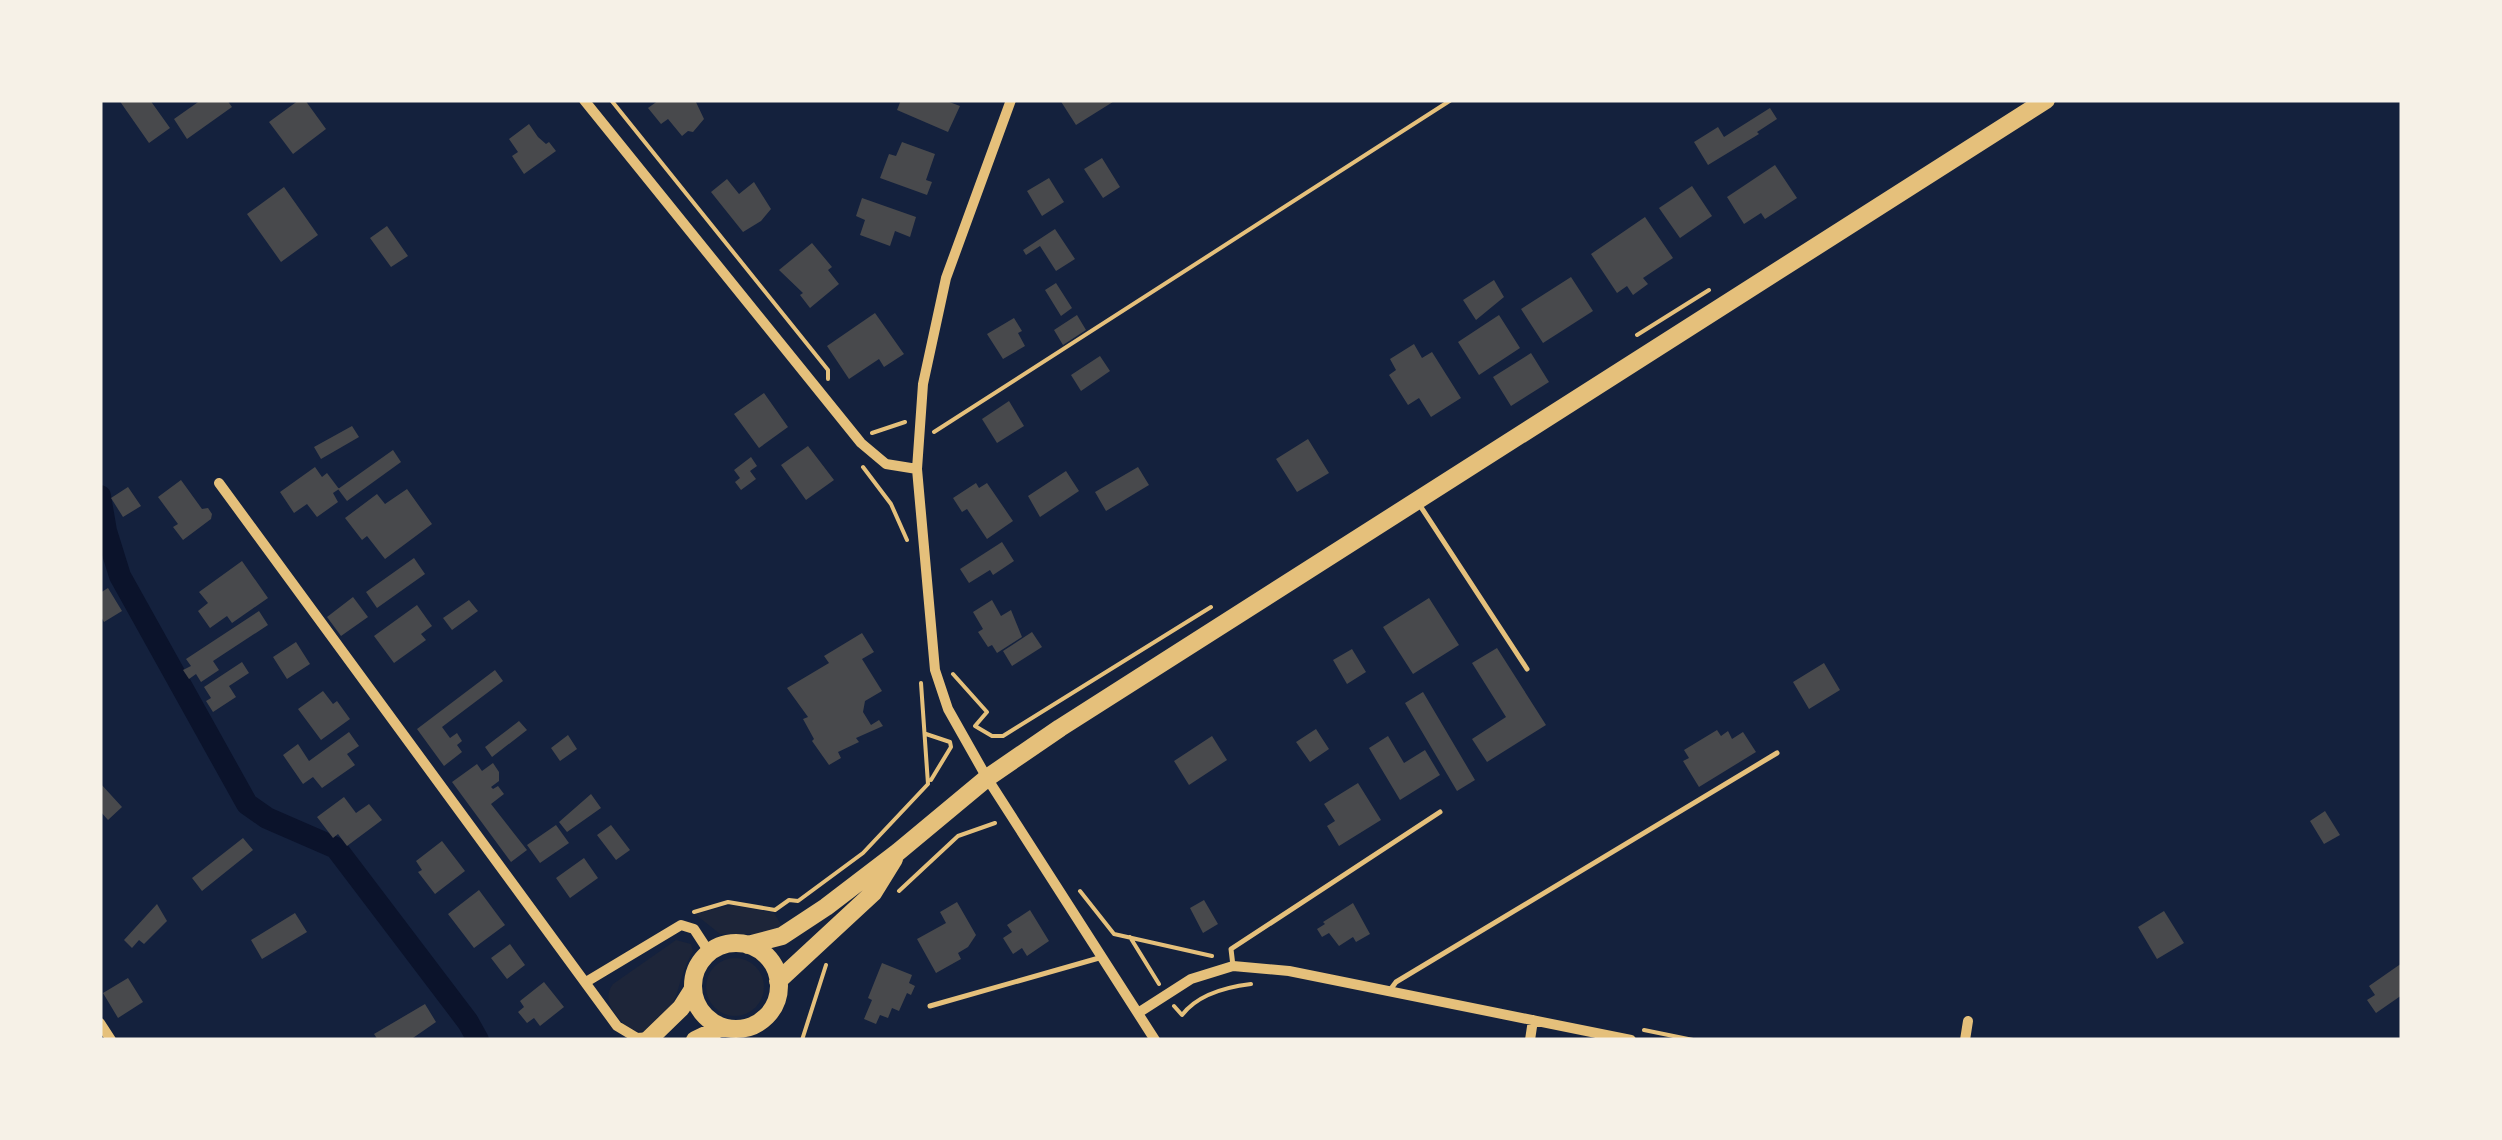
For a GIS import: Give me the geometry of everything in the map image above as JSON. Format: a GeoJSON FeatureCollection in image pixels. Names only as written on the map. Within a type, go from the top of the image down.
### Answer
{"type":"FeatureCollection","features":[{"type":"Feature","properties":{"kind":"main road"},"geometry":{"type":"LineString","coordinates":[[727,1031],[702,1012],[693,989],[694,975],[709,952],[734,943],[770,942],[800,924],[898,852],[987,778],[2046,100]]}},
{"type":"Feature","properties":{"kind":"main road"},"geometry":{"type":"LineString","coordinates":[[778,981],[873,892],[898,852]]}},
{"type":"Feature","properties":{"kind":"main road"},"geometry":{"type":"LineString","coordinates":[[748,945],[768,959],[778,981],[778,994],[767,1016],[766,1040]]}},
{"type":"Feature","properties":{"kind":"main road"},"geometry":{"type":"LineString","coordinates":[[650,1038],[681,1008],[693,989]]}},
{"type":"Feature","properties":{"kind":"main road"},"geometry":{"type":"LineString","coordinates":[[695,1040],[748,1027],[767,1016]]}},
{"type":"Feature","properties":{"kind":"street"},"geometry":{"type":"LineString","coordinates":[[584,100],[861,443],[886,464],[916,469]]}},
{"type":"Feature","properties":{"kind":"street"},"geometry":{"type":"LineString","coordinates":[[1011,100],[946,278],[930,343],[916,469],[935,670],[942,698],[987,778],[1156,1040]]}},
{"type":"Feature","properties":{"kind":"street"},"geometry":{"type":"LineString","coordinates":[[219,483],[626,1034],[650,1038]]}},
{"type":"Feature","properties":{"kind":"street"},"geometry":{"type":"LineString","coordinates":[[586,982],[681,925],[694,929],[709,952]]}},
{"type":"Feature","properties":{"kind":"street"},"geometry":{"type":"LineString","coordinates":[[1138,1013],[1191,979],[1233,961],[1631,1040]]}},
{"type":"Feature","properties":{"kind":"street"},"geometry":{"type":"LineString","coordinates":[[1530,1040],[1533,1020]]}},
{"type":"Feature","properties":{"kind":"street"},"geometry":{"type":"LineString","coordinates":[[1966,1040],[1968,1021]]}},
{"type":"Feature","properties":{"kind":"street"},"geometry":{"type":"LineString","coordinates":[[100,1022],[111,1040]]}},
{"type":"Feature","properties":{"kind":"lane"},"geometry":{"type":"LineString","coordinates":[[1416,501],[1527,669]]}},
{"type":"Feature","properties":{"kind":"lane"},"geometry":{"type":"LineString","coordinates":[[1389,992],[1396,982],[1777,753]]}},
{"type":"Feature","properties":{"kind":"lane"},"geometry":{"type":"LineString","coordinates":[[1233,961],[1230,950],[1440,812]]}},
{"type":"Feature","properties":{"kind":"lane"},"geometry":{"type":"LineString","coordinates":[[930,1006],[1102,957]]}},
{"type":"Feature","properties":{"kind":"path"},"geometry":{"type":"LineString","coordinates":[[917,443],[1451,100]]}},
{"type":"Feature","properties":{"kind":"path"},"geometry":{"type":"LineString","coordinates":[[860,464],[891,504],[908,544]]}},
{"type":"Feature","properties":{"kind":"path"},"geometry":{"type":"LineString","coordinates":[[920,672],[928,784]]}},
{"type":"Feature","properties":{"kind":"path"},"geometry":{"type":"LineString","coordinates":[[975,726],[992,736],[1003,736],[1086,684]]}},
{"type":"Feature","properties":{"kind":"path"},"geometry":{"type":"LineString","coordinates":[[683,915],[728,902],[775,910],[788,900],[798,900],[863,852],[928,784],[950,747],[950,742],[926,734]]}},
{"type":"Feature","properties":{"kind":"path"},"geometry":{"type":"LineString","coordinates":[[899,890],[958,836],[1000,822]]}},
{"type":"Feature","properties":{"kind":"path"},"geometry":{"type":"LineString","coordinates":[[1080,891],[1114,934],[1233,961]]}},
{"type":"Feature","properties":{"kind":"path"},"geometry":{"type":"LineString","coordinates":[[1130,937],[1159,985]]}},
{"type":"Feature","properties":{"kind":"path"},"geometry":{"type":"LineString","coordinates":[[802,1040],[829,958]]}},
{"type":"Feature","properties":{"kind":"path"},"geometry":{"type":"LineString","coordinates":[[1182,1015],[1189,1005],[1208,996],[1250,984]]}},
{"type":"Feature","properties":{"kind":"shaded area"},"geometry":{"type":"Polygon","coordinates":[[[732,905],[774,913],[782,926],[760,934],[720,934],[695,914],[732,905]]]}},
{"type":"Feature","properties":{"kind":"shaded area"},"geometry":{"type":"Polygon","coordinates":[[[676,940],[691,944],[693,951],[673,1003],[645,1032],[629,1030],[609,1002],[609,990],[676,940]]]}},
{"type":"Feature","properties":{"kind":"shaded area"},"geometry":{"type":"Polygon","coordinates":[[[735,958],[756,966],[764,987],[756,1008],[735,1016],[714,1008],[706,987],[714,966],[735,958]]]}},
{"type":"Feature","properties":{"kind":"building"},"geometry":{"type":"Polygon","coordinates":[[[119,100],[150,100],[170,128],[149,143],[119,100]]]}},
{"type":"Feature","properties":{"kind":"building"},"geometry":{"type":"Polygon","coordinates":[[[201,100],[227,100],[232,107],[187,139],[174,119],[201,100]]]}},
{"type":"Feature","properties":{"kind":"building"},"geometry":{"type":"Polygon","coordinates":[[[299,100],[305,100],[326,129],[293,154],[269,122],[299,100]]]}},
{"type":"Feature","properties":{"kind":"building"},"geometry":{"type":"Polygon","coordinates":[[[659,100],[695,100],[704,119],[693,132],[682,136],[668,119],[661,124],[648,108],[659,100]]]}},
{"type":"Feature","properties":{"kind":"building"},"geometry":{"type":"Polygon","coordinates":[[[901,100],[944,100],[960,106],[948,132],[897,110],[901,100]]]}},
{"type":"Feature","properties":{"kind":"building"},"geometry":{"type":"Polygon","coordinates":[[[1060,100],[1116,100],[1076,125],[1060,100]]]}},
{"type":"Feature","properties":{"kind":"building"},"geometry":{"type":"Polygon","coordinates":[[[1770,108],[1777,119],[1708,165],[1694,142],[1718,127],[1724,137],[1770,108]]]}},
{"type":"Feature","properties":{"kind":"building"},"geometry":{"type":"Polygon","coordinates":[[[529,124],[556,151],[524,174],[512,156],[518,152],[509,139],[529,124]]]}},
{"type":"Feature","properties":{"kind":"building"},"geometry":{"type":"Polygon","coordinates":[[[902,142],[935,154],[926,180],[932,182],[927,195],[880,178],[889,154],[896,156],[902,142]]]}},
{"type":"Feature","properties":{"kind":"building"},"geometry":{"type":"Polygon","coordinates":[[[1102,158],[1120,187],[1103,198],[1084,169],[1102,158]]]}},
{"type":"Feature","properties":{"kind":"building"},"geometry":{"type":"Polygon","coordinates":[[[1775,165],[1797,198],[1765,219],[1761,213],[1744,224],[1727,197],[1775,165]]]}},
{"type":"Feature","properties":{"kind":"building"},"geometry":{"type":"Polygon","coordinates":[[[1049,178],[1064,202],[1042,216],[1027,191],[1049,178]]]}},
{"type":"Feature","properties":{"kind":"building"},"geometry":{"type":"Polygon","coordinates":[[[727,179],[739,194],[754,182],[771,209],[743,232],[711,192],[727,179]]]}},
{"type":"Feature","properties":{"kind":"building"},"geometry":{"type":"Polygon","coordinates":[[[1692,186],[1712,216],[1680,238],[1659,208],[1692,186]]]}},
{"type":"Feature","properties":{"kind":"building"},"geometry":{"type":"Polygon","coordinates":[[[284,187],[318,235],[281,262],[247,214],[284,187]]]}},
{"type":"Feature","properties":{"kind":"building"},"geometry":{"type":"Polygon","coordinates":[[[862,198],[916,217],[910,237],[895,231],[890,246],[860,235],[865,220],[856,216],[862,198]]]}},
{"type":"Feature","properties":{"kind":"building"},"geometry":{"type":"Polygon","coordinates":[[[1645,217],[1673,258],[1643,278],[1648,284],[1633,295],[1627,286],[1617,293],[1591,254],[1645,217]]]}},
{"type":"Feature","properties":{"kind":"building"},"geometry":{"type":"Polygon","coordinates":[[[387,226],[408,256],[391,267],[370,238],[387,226]]]}},
{"type":"Feature","properties":{"kind":"building"},"geometry":{"type":"Polygon","coordinates":[[[1055,229],[1075,259],[1056,271],[1040,246],[1026,255],[1023,250],[1055,229]]]}},
{"type":"Feature","properties":{"kind":"building"},"geometry":{"type":"Polygon","coordinates":[[[812,243],[832,267],[828,270],[839,284],[810,308],[800,295],[803,293],[779,270],[812,243]]]}},
{"type":"Feature","properties":{"kind":"building"},"geometry":{"type":"Polygon","coordinates":[[[1571,277],[1593,311],[1543,343],[1521,309],[1571,277]]]}},
{"type":"Feature","properties":{"kind":"building"},"geometry":{"type":"Polygon","coordinates":[[[1494,280],[1504,297],[1476,320],[1463,300],[1494,280]]]}},
{"type":"Feature","properties":{"kind":"building"},"geometry":{"type":"Polygon","coordinates":[[[1056,283],[1072,308],[1061,316],[1045,290],[1056,283]]]}},
{"type":"Feature","properties":{"kind":"building"},"geometry":{"type":"Polygon","coordinates":[[[875,313],[904,354],[884,367],[879,359],[849,379],[827,346],[875,313]]]}},
{"type":"Feature","properties":{"kind":"building"},"geometry":{"type":"Polygon","coordinates":[[[1077,315],[1086,330],[1063,345],[1054,330],[1077,315]]]}},
{"type":"Feature","properties":{"kind":"building"},"geometry":{"type":"Polygon","coordinates":[[[1499,315],[1520,348],[1479,375],[1458,342],[1499,315]]]}},
{"type":"Feature","properties":{"kind":"building"},"geometry":{"type":"Polygon","coordinates":[[[1014,318],[1025,346],[1003,359],[987,334],[1014,318]]]}},
{"type":"Feature","properties":{"kind":"building"},"geometry":{"type":"Polygon","coordinates":[[[1414,344],[1422,358],[1432,352],[1461,398],[1431,417],[1419,398],[1408,405],[1389,375],[1396,370],[1390,359],[1414,344]]]}},
{"type":"Feature","properties":{"kind":"building"},"geometry":{"type":"Polygon","coordinates":[[[1531,353],[1549,382],[1511,406],[1493,377],[1531,353]]]}},
{"type":"Feature","properties":{"kind":"building"},"geometry":{"type":"Polygon","coordinates":[[[1100,356],[1110,371],[1081,391],[1071,375],[1100,356]]]}},
{"type":"Feature","properties":{"kind":"building"},"geometry":{"type":"Polygon","coordinates":[[[764,393],[788,427],[759,448],[734,414],[764,393]]]}},
{"type":"Feature","properties":{"kind":"building"},"geometry":{"type":"Polygon","coordinates":[[[1009,401],[1024,426],[997,443],[982,419],[1009,401]]]}},
{"type":"Feature","properties":{"kind":"building"},"geometry":{"type":"Polygon","coordinates":[[[352,426],[359,437],[321,459],[314,447],[352,426]]]}},
{"type":"Feature","properties":{"kind":"building"},"geometry":{"type":"Polygon","coordinates":[[[1308,439],[1329,473],[1297,492],[1276,459],[1308,439]]]}},
{"type":"Feature","properties":{"kind":"building"},"geometry":{"type":"Polygon","coordinates":[[[808,446],[834,480],[806,500],[781,465],[808,446]]]}},
{"type":"Feature","properties":{"kind":"building"},"geometry":{"type":"Polygon","coordinates":[[[393,450],[401,462],[347,501],[338,489],[393,450]]]}},
{"type":"Feature","properties":{"kind":"building"},"geometry":{"type":"Polygon","coordinates":[[[751,457],[757,466],[750,471],[756,479],[741,490],[735,482],[740,478],[734,470],[751,457]]]}},
{"type":"Feature","properties":{"kind":"building"},"geometry":{"type":"Polygon","coordinates":[[[315,467],[322,477],[327,473],[339,489],[333,493],[338,502],[317,517],[307,504],[294,513],[280,492],[315,467]]]}},
{"type":"Feature","properties":{"kind":"building"},"geometry":{"type":"Polygon","coordinates":[[[1138,467],[1149,485],[1106,511],[1095,492],[1138,467]]]}},
{"type":"Feature","properties":{"kind":"building"},"geometry":{"type":"Polygon","coordinates":[[[1066,471],[1079,491],[1040,517],[1028,496],[1066,471]]]}},
{"type":"Feature","properties":{"kind":"building"},"geometry":{"type":"Polygon","coordinates":[[[181,480],[202,509],[208,508],[212,514],[211,519],[183,540],[173,527],[178,524],[158,497],[181,480]]]}},
{"type":"Feature","properties":{"kind":"building"},"geometry":{"type":"Polygon","coordinates":[[[976,483],[979,488],[987,483],[1013,521],[987,539],[967,509],[962,512],[953,498],[976,483]]]}},
{"type":"Feature","properties":{"kind":"building"},"geometry":{"type":"Polygon","coordinates":[[[128,487],[141,506],[123,517],[111,498],[128,487]]]}},
{"type":"Feature","properties":{"kind":"building"},"geometry":{"type":"Polygon","coordinates":[[[407,489],[432,524],[385,559],[367,536],[362,540],[345,518],[377,494],[385,504],[407,489]]]}},
{"type":"Feature","properties":{"kind":"building"},"geometry":{"type":"Polygon","coordinates":[[[1002,542],[1014,561],[993,575],[990,570],[969,583],[960,569],[1002,542]]]}},
{"type":"Feature","properties":{"kind":"building"},"geometry":{"type":"Polygon","coordinates":[[[414,558],[425,574],[377,608],[366,592],[414,558]]]}},
{"type":"Feature","properties":{"kind":"building"},"geometry":{"type":"Polygon","coordinates":[[[242,561],[268,598],[232,623],[227,616],[210,628],[198,611],[208,603],[199,592],[242,561]]]}},
{"type":"Feature","properties":{"kind":"building"},"geometry":{"type":"Polygon","coordinates":[[[108,588],[122,611],[104,622],[100,615],[100,593],[108,588]]]}},
{"type":"Feature","properties":{"kind":"building"},"geometry":{"type":"Polygon","coordinates":[[[353,597],[368,617],[341,636],[327,617],[353,597]]]}},
{"type":"Feature","properties":{"kind":"building"},"geometry":{"type":"Polygon","coordinates":[[[1429,598],[1459,645],[1413,674],[1383,627],[1429,598]]]}},
{"type":"Feature","properties":{"kind":"building"},"geometry":{"type":"Polygon","coordinates":[[[469,600],[478,611],[452,630],[443,618],[469,600]]]}},
{"type":"Feature","properties":{"kind":"building"},"geometry":{"type":"Polygon","coordinates":[[[992,600],[1001,616],[1011,610],[1022,637],[997,653],[978,632],[983,629],[973,612],[992,600]]]}},
{"type":"Feature","properties":{"kind":"building"},"geometry":{"type":"Polygon","coordinates":[[[417,605],[432,626],[421,634],[426,640],[394,663],[374,636],[417,605]]]}},
{"type":"Feature","properties":{"kind":"building"},"geometry":{"type":"Polygon","coordinates":[[[259,611],[268,625],[213,661],[219,670],[201,682],[196,674],[189,679],[183,670],[191,666],[186,659],[259,611]]]}},
{"type":"Feature","properties":{"kind":"building"},"geometry":{"type":"Polygon","coordinates":[[[1032,632],[1042,647],[1012,666],[1003,651],[1032,632]]]}},
{"type":"Feature","properties":{"kind":"building"},"geometry":{"type":"Polygon","coordinates":[[[862,633],[874,652],[862,659],[882,691],[865,701],[863,712],[871,725],[879,720],[883,726],[856,738],[859,742],[838,752],[841,758],[829,765],[812,741],[803,719],[808,717],[787,688],[829,663],[824,656],[862,633]]]}},
{"type":"Feature","properties":{"kind":"building"},"geometry":{"type":"Polygon","coordinates":[[[296,642],[310,664],[287,679],[273,657],[296,642]]]}},
{"type":"Feature","properties":{"kind":"building"},"geometry":{"type":"Polygon","coordinates":[[[1497,648],[1546,725],[1487,762],[1472,739],[1506,717],[1472,663],[1497,648]]]}},
{"type":"Feature","properties":{"kind":"building"},"geometry":{"type":"Polygon","coordinates":[[[1352,649],[1366,672],[1347,684],[1333,660],[1352,649]]]}},
{"type":"Feature","properties":{"kind":"building"},"geometry":{"type":"Polygon","coordinates":[[[242,662],[249,673],[229,686],[236,697],[213,712],[204,687],[242,662]]]}},
{"type":"Feature","properties":{"kind":"building"},"geometry":{"type":"Polygon","coordinates":[[[1824,663],[1840,690],[1809,709],[1793,682],[1824,663]]]}},
{"type":"Feature","properties":{"kind":"building"},"geometry":{"type":"Polygon","coordinates":[[[495,670],[503,681],[442,727],[450,738],[457,733],[462,741],[457,745],[462,752],[444,766],[417,729],[495,670]]]}},
{"type":"Feature","properties":{"kind":"building"},"geometry":{"type":"Polygon","coordinates":[[[323,691],[333,704],[337,701],[350,719],[321,740],[298,709],[323,691]]]}},
{"type":"Feature","properties":{"kind":"building"},"geometry":{"type":"Polygon","coordinates":[[[1423,692],[1475,780],[1457,791],[1405,703],[1423,692]]]}},
{"type":"Feature","properties":{"kind":"building"},"geometry":{"type":"Polygon","coordinates":[[[519,721],[527,730],[492,757],[485,747],[519,721]]]}},
{"type":"Feature","properties":{"kind":"building"},"geometry":{"type":"Polygon","coordinates":[[[1316,729],[1329,749],[1310,762],[1296,742],[1316,729]]]}},
{"type":"Feature","properties":{"kind":"building"},"geometry":{"type":"Polygon","coordinates":[[[1717,730],[1721,736],[1728,731],[1732,739],[1743,732],[1756,752],[1699,787],[1683,761],[1689,758],[1684,750],[1717,730]]]}},
{"type":"Feature","properties":{"kind":"building"},"geometry":{"type":"Polygon","coordinates":[[[349,732],[359,746],[347,754],[355,765],[322,788],[313,777],[303,784],[283,755],[298,744],[309,761],[349,732]]]}},
{"type":"Feature","properties":{"kind":"building"},"geometry":{"type":"Polygon","coordinates":[[[568,735],[577,749],[560,761],[551,748],[568,735]]]}},
{"type":"Feature","properties":{"kind":"building"},"geometry":{"type":"Polygon","coordinates":[[[1212,736],[1227,760],[1189,785],[1174,761],[1212,736]]]}},
{"type":"Feature","properties":{"kind":"building"},"geometry":{"type":"Polygon","coordinates":[[[1388,736],[1404,763],[1425,750],[1440,775],[1400,800],[1369,748],[1388,736]]]}},
{"type":"Feature","properties":{"kind":"building"},"geometry":{"type":"Polygon","coordinates":[[[493,763],[499,781],[491,787],[498,786],[504,794],[491,804],[527,850],[511,862],[452,782],[477,764],[482,771],[493,763]]]}},
{"type":"Feature","properties":{"kind":"building"},"geometry":{"type":"Polygon","coordinates":[[[100,783],[122,807],[108,820],[100,811],[100,783]]]}},
{"type":"Feature","properties":{"kind":"building"},"geometry":{"type":"Polygon","coordinates":[[[1358,783],[1381,820],[1339,846],[1327,826],[1335,821],[1324,804],[1358,783]]]}},
{"type":"Feature","properties":{"kind":"building"},"geometry":{"type":"Polygon","coordinates":[[[591,794],[601,808],[567,832],[559,822],[591,794]]]}},
{"type":"Feature","properties":{"kind":"building"},"geometry":{"type":"Polygon","coordinates":[[[344,797],[356,813],[369,804],[382,820],[347,846],[338,834],[333,838],[317,817],[344,797]]]}},
{"type":"Feature","properties":{"kind":"building"},"geometry":{"type":"Polygon","coordinates":[[[2325,811],[2340,835],[2324,844],[2310,821],[2325,811]]]}},
{"type":"Feature","properties":{"kind":"building"},"geometry":{"type":"Polygon","coordinates":[[[556,825],[569,843],[540,863],[527,845],[556,825]]]}},
{"type":"Feature","properties":{"kind":"building"},"geometry":{"type":"Polygon","coordinates":[[[611,825],[630,850],[616,860],[597,835],[611,825]]]}},
{"type":"Feature","properties":{"kind":"building"},"geometry":{"type":"Polygon","coordinates":[[[243,838],[253,850],[202,891],[192,878],[243,838]]]}},
{"type":"Feature","properties":{"kind":"building"},"geometry":{"type":"Polygon","coordinates":[[[442,841],[465,871],[435,894],[418,872],[422,870],[416,861],[442,841]]]}},
{"type":"Feature","properties":{"kind":"building"},"geometry":{"type":"Polygon","coordinates":[[[584,858],[598,878],[570,898],[556,878],[584,858]]]}},
{"type":"Feature","properties":{"kind":"building"},"geometry":{"type":"Polygon","coordinates":[[[479,890],[505,925],[474,948],[448,914],[479,890]]]}},
{"type":"Feature","properties":{"kind":"building"},"geometry":{"type":"Polygon","coordinates":[[[1204,900],[1218,924],[1203,933],[1190,908],[1204,900]]]}},
{"type":"Feature","properties":{"kind":"building"},"geometry":{"type":"Polygon","coordinates":[[[957,902],[976,935],[958,953],[961,959],[936,973],[917,939],[946,923],[940,912],[957,902]]]}},
{"type":"Feature","properties":{"kind":"building"},"geometry":{"type":"Polygon","coordinates":[[[1353,903],[1370,934],[1356,942],[1353,937],[1339,946],[1329,933],[1322,937],[1317,929],[1323,922],[1353,903]]]}},
{"type":"Feature","properties":{"kind":"building"},"geometry":{"type":"Polygon","coordinates":[[[157,904],[167,921],[144,944],[139,940],[132,948],[124,940],[157,904]]]}},
{"type":"Feature","properties":{"kind":"building"},"geometry":{"type":"Polygon","coordinates":[[[1030,910],[1049,941],[1027,956],[1022,948],[1013,954],[1003,938],[1012,932],[1007,925],[1030,910]]]}},
{"type":"Feature","properties":{"kind":"building"},"geometry":{"type":"Polygon","coordinates":[[[2164,911],[2184,943],[2157,959],[2138,927],[2164,911]]]}},
{"type":"Feature","properties":{"kind":"building"},"geometry":{"type":"Polygon","coordinates":[[[295,913],[307,932],[262,959],[251,940],[295,913]]]}},
{"type":"Feature","properties":{"kind":"building"},"geometry":{"type":"Polygon","coordinates":[[[510,944],[525,965],[507,979],[491,958],[510,944]]]}},
{"type":"Feature","properties":{"kind":"building"},"geometry":{"type":"Polygon","coordinates":[[[882,963],[912,975],[909,983],[915,986],[899,1011],[892,1008],[888,1018],[880,1015],[876,1024],[864,1019],[882,963]]]}},
{"type":"Feature","properties":{"kind":"building"},"geometry":{"type":"Polygon","coordinates":[[[2402,963],[2402,995],[2376,1013],[2367,1000],[2375,995],[2369,986],[2402,963]]]}},
{"type":"Feature","properties":{"kind":"building"},"geometry":{"type":"Polygon","coordinates":[[[128,978],[143,1002],[118,1018],[103,993],[128,978]]]}},
{"type":"Feature","properties":{"kind":"building"},"geometry":{"type":"Polygon","coordinates":[[[544,982],[564,1007],[540,1026],[534,1018],[527,1023],[518,1012],[524,1007],[520,1001],[544,982]]]}},
{"type":"Feature","properties":{"kind":"building"},"geometry":{"type":"Polygon","coordinates":[[[425,1004],[436,1022],[410,1040],[378,1040],[374,1034],[425,1004]]]}},
{"type":"Feature","properties":{"kind":"waterway"},"geometry":{"type":"LineString","coordinates":[[100,496],[120,576],[247,804],[267,818],[336,848],[478,1040]]}}]}
